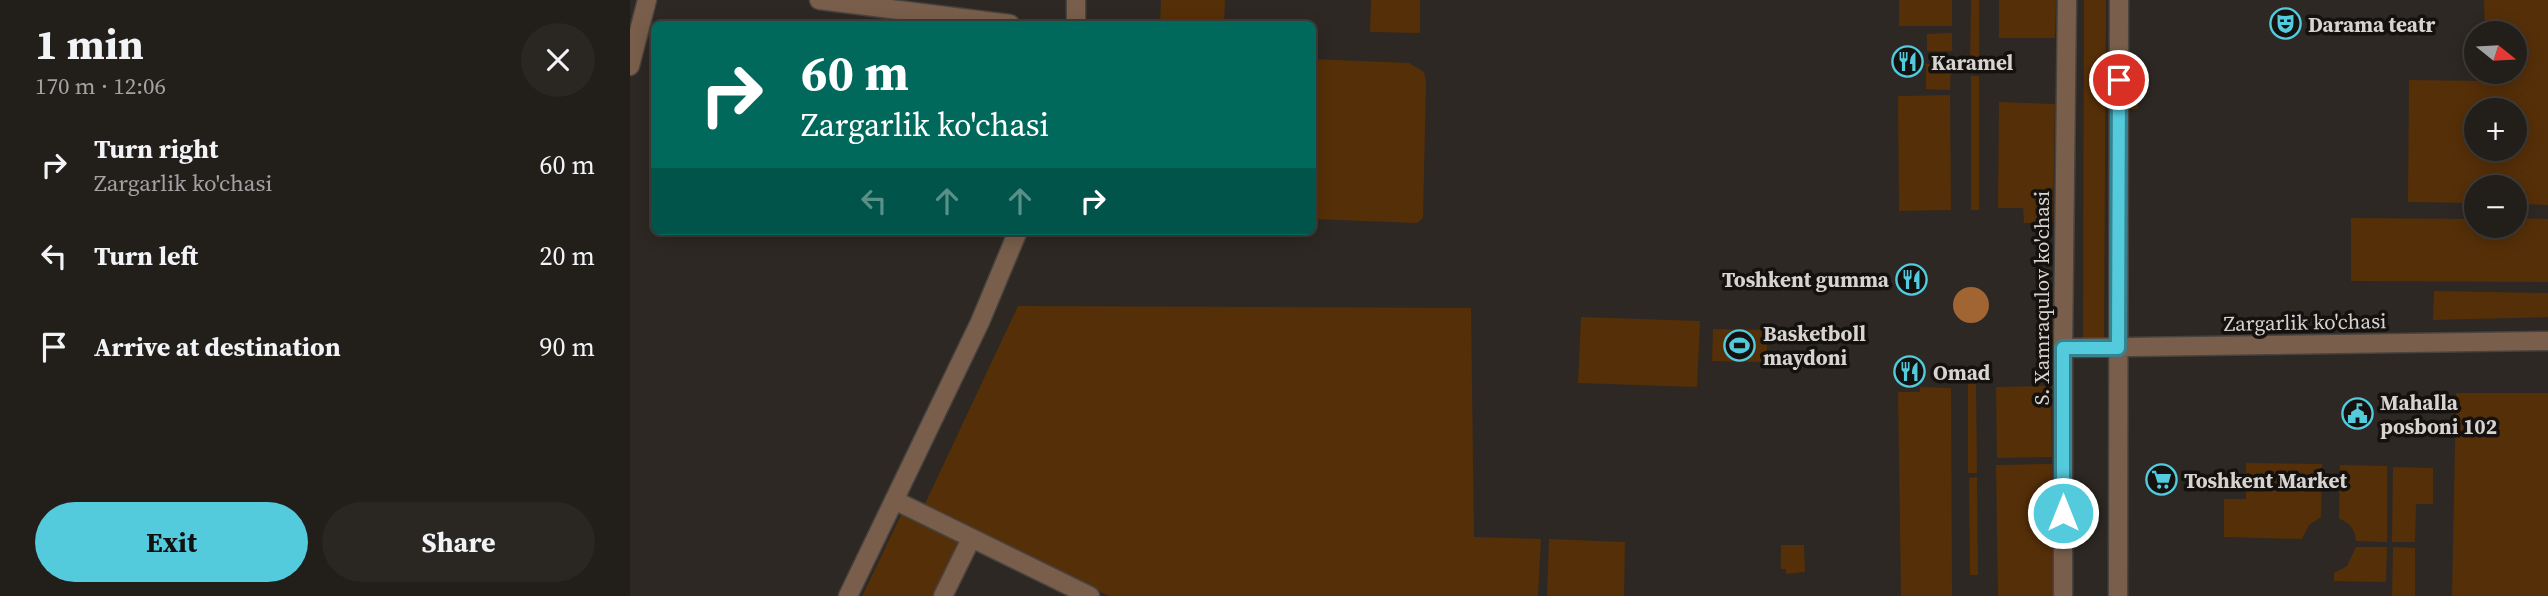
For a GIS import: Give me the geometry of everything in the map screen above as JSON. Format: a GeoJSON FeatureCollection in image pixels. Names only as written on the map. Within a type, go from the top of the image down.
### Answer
{"type":"FeatureCollection","features":[{"type":"Feature","properties":{"kind":"street"},"geometry":{"type":"LineString","coordinates":[[630,66],[647,0]]}},
{"type":"Feature","properties":{"kind":"street"},"geometry":{"type":"LineString","coordinates":[[819,0],[986,21]]}},
{"type":"Feature","properties":{"kind":"street"},"geometry":{"type":"LineString","coordinates":[[1076,0],[1076,21]]}},
{"type":"Feature","properties":{"kind":"street","name":"S. Xamraqulov ko'chasi"},"geometry":{"type":"LineString","coordinates":[[2063,596],[2067,0]]}},
{"type":"Feature","properties":{"kind":"street"},"geometry":{"type":"LineString","coordinates":[[2118,596],[2119,0]]}},
{"type":"Feature","properties":{"kind":"street"},"geometry":{"type":"LineString","coordinates":[[848,596],[980,322],[1016,235]]}},
{"type":"Feature","properties":{"kind":"street","name":"Zargarlik ko'chasi"},"geometry":{"type":"LineString","coordinates":[[2063,348],[2548,341]]}},
{"type":"Feature","properties":{"kind":"street"},"geometry":{"type":"LineString","coordinates":[[894,500],[1090,596]]}},
{"type":"Feature","properties":{"kind":"street"},"geometry":{"type":"LineString","coordinates":[[943,596],[971,539]]}},
{"type":"Feature","properties":{"kind":"shaded area"},"geometry":{"type":"Polygon","coordinates":[[[1161,0],[1225,0],[1224,21],[1160,21],[1161,0]]]}},
{"type":"Feature","properties":{"kind":"shaded area"},"geometry":{"type":"Polygon","coordinates":[[[1371,0],[1420,0],[1420,33],[1370,32],[1371,0]]]}},
{"type":"Feature","properties":{"kind":"shaded area"},"geometry":{"type":"Polygon","coordinates":[[[1899,0],[1952,0],[1952,26],[1899,26],[1899,0]]]}},
{"type":"Feature","properties":{"kind":"shaded area"},"geometry":{"type":"Polygon","coordinates":[[[1971,0],[1979,0],[1979,71],[1970,71],[1971,0]]]}},
{"type":"Feature","properties":{"kind":"shaded area"},"geometry":{"type":"Polygon","coordinates":[[[1999,0],[2056,0],[2055,38],[1999,38],[1999,0]]]}},
{"type":"Feature","properties":{"kind":"shaded area"},"geometry":{"type":"Polygon","coordinates":[[[2084,0],[2106,0],[2104,338],[2083,339],[2084,0]]]}},
{"type":"Feature","properties":{"kind":"shaded area"},"geometry":{"type":"Polygon","coordinates":[[[2484,0],[2548,0],[2548,205],[2527,204],[2527,175],[2464,175],[2464,203],[2408,202],[2409,80],[2464,81],[2464,84],[2527,84],[2527,21],[2485,21],[2484,0]]]}},
{"type":"Feature","properties":{"kind":"shaded area"},"geometry":{"type":"Polygon","coordinates":[[[1952,33],[1952,51],[1927,51],[1927,34],[1952,33]]]}},
{"type":"Feature","properties":{"kind":"shaded area"},"geometry":{"type":"Polygon","coordinates":[[[1316,59],[1409,63],[1424,72],[1423,218],[1417,223],[1316,219],[1316,59]]]}},
{"type":"Feature","properties":{"kind":"shaded area"},"geometry":{"type":"Polygon","coordinates":[[[2124,60],[2138,61],[2138,109],[2124,109],[2124,60]]]}},
{"type":"Feature","properties":{"kind":"shaded area"},"geometry":{"type":"Polygon","coordinates":[[[1926,64],[1951,64],[1950,90],[1926,89],[1926,64]]]}},
{"type":"Feature","properties":{"kind":"shaded area"},"geometry":{"type":"Polygon","coordinates":[[[1971,76],[1979,76],[1979,210],[1971,210],[1971,76]]]}},
{"type":"Feature","properties":{"kind":"shaded area"},"geometry":{"type":"Polygon","coordinates":[[[1950,95],[1951,210],[1899,211],[1898,96],[1950,95]]]}},
{"type":"Feature","properties":{"kind":"shaded area"},"geometry":{"type":"Polygon","coordinates":[[[1999,102],[2055,104],[2053,222],[2024,223],[2023,208],[1998,208],[1999,102]]]}},
{"type":"Feature","properties":{"kind":"shaded area"},"geometry":{"type":"Polygon","coordinates":[[[2351,218],[2464,219],[2464,238],[2527,238],[2527,218],[2548,219],[2548,282],[2351,281],[2351,218]]]}},
{"type":"Feature","properties":{"kind":"shaded area"},"geometry":{"type":"Polygon","coordinates":[[[1971,287],[1983,293],[1989,305],[1983,317],[1971,323],[1959,317],[1953,305],[1959,293],[1971,287]]]}},
{"type":"Feature","properties":{"kind":"shaded area"},"geometry":{"type":"Polygon","coordinates":[[[2434,291],[2548,293],[2548,317],[2433,320],[2434,291]]]}},
{"type":"Feature","properties":{"kind":"shaded area"},"geometry":{"type":"Polygon","coordinates":[[[1018,306],[1471,308],[1474,537],[1541,539],[1538,596],[1109,596],[923,508],[1018,306]]]}},
{"type":"Feature","properties":{"kind":"shaded area"},"geometry":{"type":"Polygon","coordinates":[[[1581,317],[1700,321],[1697,387],[1578,383],[1581,317]]]}},
{"type":"Feature","properties":{"kind":"shaded area","name":"Basketboll maydoni"},"geometry":{"type":"Polygon","coordinates":[[[1713,329],[1767,330],[1767,362],[1712,361],[1713,329]]]}},
{"type":"Feature","properties":{"kind":"shaded area"},"geometry":{"type":"Polygon","coordinates":[[[1968,384],[1976,384],[1977,473],[1968,473],[1968,384]]]}},
{"type":"Feature","properties":{"kind":"shaded area"},"geometry":{"type":"Polygon","coordinates":[[[2051,386],[2052,457],[1997,458],[1996,387],[2051,386]]]}},
{"type":"Feature","properties":{"kind":"shaded area"},"geometry":{"type":"Polygon","coordinates":[[[1920,387],[1951,388],[1952,596],[1901,596],[1898,392],[1920,392],[1920,387]]]}},
{"type":"Feature","properties":{"kind":"shaded area"},"geometry":{"type":"Polygon","coordinates":[[[2456,393],[2548,393],[2548,596],[2452,596],[2456,393]]]}},
{"type":"Feature","properties":{"kind":"shaded area"},"geometry":{"type":"Polygon","coordinates":[[[2246,463],[2322,464],[2321,517],[2309,525],[2302,539],[2224,537],[2224,499],[2246,499],[2246,463]]]}},
{"type":"Feature","properties":{"kind":"shaded area"},"geometry":{"type":"Polygon","coordinates":[[[2052,464],[2055,596],[1998,596],[1996,465],[2052,464]]]}},
{"type":"Feature","properties":{"kind":"shaded area"},"geometry":{"type":"Polygon","coordinates":[[[2340,465],[2387,466],[2387,542],[2356,541],[2351,527],[2339,519],[2340,465]]]}},
{"type":"Feature","properties":{"kind":"shaded area"},"geometry":{"type":"Polygon","coordinates":[[[2393,467],[2433,468],[2433,504],[2416,504],[2415,542],[2392,542],[2393,467]]]}},
{"type":"Feature","properties":{"kind":"shaded area"},"geometry":{"type":"Polygon","coordinates":[[[1977,477],[1978,575],[1970,575],[1969,478],[1977,477]]]}},
{"type":"Feature","properties":{"kind":"shaded area"},"geometry":{"type":"Polygon","coordinates":[[[901,515],[959,543],[933,596],[862,596],[901,515]]]}},
{"type":"Feature","properties":{"kind":"shaded area"},"geometry":{"type":"Polygon","coordinates":[[[1549,539],[1625,542],[1624,596],[1547,596],[1549,539]]]}},
{"type":"Feature","properties":{"kind":"shaded area"},"geometry":{"type":"Polygon","coordinates":[[[1781,545],[1804,545],[1805,572],[1786,574],[1786,569],[1781,569],[1781,545]]]}},
{"type":"Feature","properties":{"kind":"shaded area"},"geometry":{"type":"Polygon","coordinates":[[[2356,547],[2387,547],[2386,582],[2334,581],[2334,573],[2347,566],[2356,547]]]}},
{"type":"Feature","properties":{"kind":"shaded area"},"geometry":{"type":"Polygon","coordinates":[[[2393,547],[2415,548],[2415,596],[2392,596],[2393,547]]]}},
{"type":"Feature","properties":{"kind":"place","name":"Darama teatr"},"geometry":{"type":"Point","coordinates":[2285,24]}},
{"type":"Feature","properties":{"kind":"place","name":"Karamel"},"geometry":{"type":"Point","coordinates":[1908,62]}},
{"type":"Feature","properties":{"kind":"place","name":"Toshkent gumma"},"geometry":{"type":"Point","coordinates":[1912,279]}},
{"type":"Feature","properties":{"kind":"place","name":"Basketboll maydoni"},"geometry":{"type":"Point","coordinates":[1740,345]}},
{"type":"Feature","properties":{"kind":"place","name":"Omad"},"geometry":{"type":"Point","coordinates":[1910,372]}},
{"type":"Feature","properties":{"kind":"place","name":"Mahalla posboni 102"},"geometry":{"type":"Point","coordinates":[2357,414]}},
{"type":"Feature","properties":{"kind":"place","name":"Toshkent Market"},"geometry":{"type":"Point","coordinates":[2161,480]}},
{"type":"Feature","properties":{"kind":"route"},"geometry":{"type":"LineString","coordinates":[[2063,513],[2063,348],[2118,348],[2119,80]]}}]}
